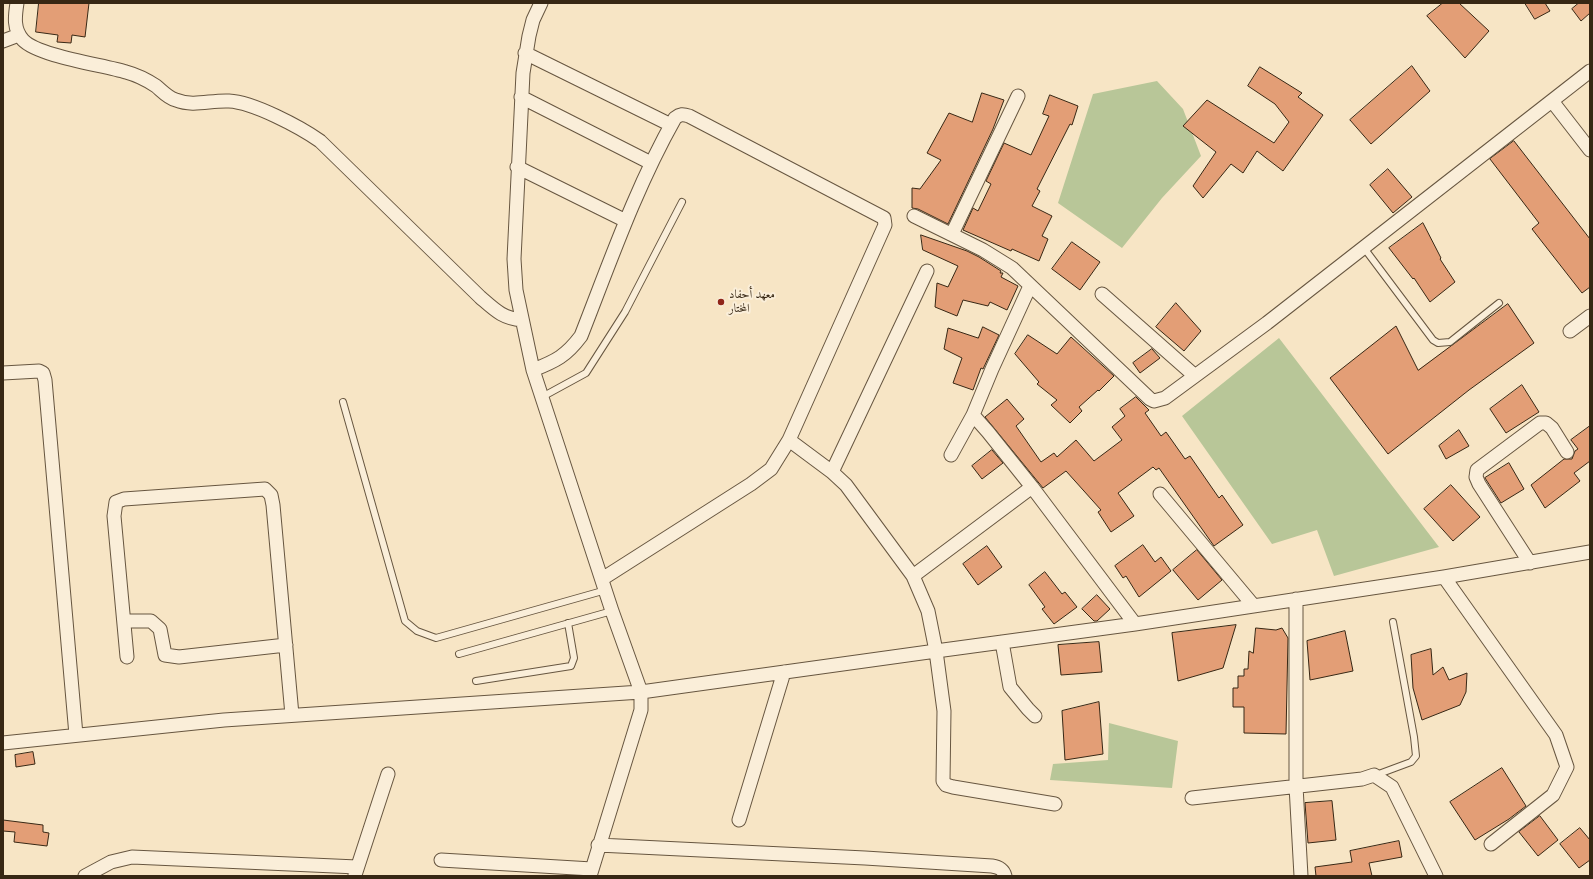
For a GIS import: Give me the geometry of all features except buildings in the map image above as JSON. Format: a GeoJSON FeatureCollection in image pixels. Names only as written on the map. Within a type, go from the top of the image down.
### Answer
{"type":"FeatureCollection","features":[{"type":"Feature","properties":{"kind":"street"},"geometry":{"type":"LineString","coordinates":[[17,3],[15,18],[16,27],[19,36],[30,46],[42,51],[127,72],[141,77],[174,100],[188,104],[228,101],[251,105],[309,133],[320,141],[480,297],[496,311],[509,319],[522,320]]}},
{"type":"Feature","properties":{"kind":"street"},"geometry":{"type":"LineString","coordinates":[[441,860],[591,872],[640,710],[641,692],[612,611],[533,370],[516,290],[514,266],[521,97],[525,53],[533,20],[541,3]]}},
{"type":"Feature","properties":{"kind":"street"},"geometry":{"type":"LineString","coordinates":[[3,41],[19,36]]}},
{"type":"Feature","properties":{"kind":"street"},"geometry":{"type":"LineString","coordinates":[[525,53],[671,125]]}},
{"type":"Feature","properties":{"kind":"street"},"geometry":{"type":"LineString","coordinates":[[914,216],[952,234],[1012,268],[1154,401],[1165,398],[1267,323],[1590,71]]}},
{"type":"Feature","properties":{"kind":"street"},"geometry":{"type":"LineString","coordinates":[[952,234],[1018,96]]}},
{"type":"Feature","properties":{"kind":"street"},"geometry":{"type":"LineString","coordinates":[[521,97],[651,163]]}},
{"type":"Feature","properties":{"kind":"street"},"geometry":{"type":"LineString","coordinates":[[1552,101],[1590,150]]}},
{"type":"Feature","properties":{"kind":"street"},"geometry":{"type":"LineString","coordinates":[[533,370],[555,361],[571,349],[581,336],[626,221],[651,163],[671,125],[679,115],[683,114],[689,116],[882,216],[886,221],[789,440],[771,468],[763,476],[604,585]]}},
{"type":"Feature","properties":{"kind":"street"},"geometry":{"type":"LineString","coordinates":[[517,167],[626,221]]}},
{"type":"Feature","properties":{"kind":"street"},"geometry":{"type":"LineString","coordinates":[[832,472],[927,271]]}},
{"type":"Feature","properties":{"kind":"street"},"geometry":{"type":"LineString","coordinates":[[951,455],[973,415],[992,368],[1030,286]]}},
{"type":"Feature","properties":{"kind":"street"},"geometry":{"type":"LineString","coordinates":[[1102,294],[1195,376]]}},
{"type":"Feature","properties":{"kind":"street"},"geometry":{"type":"LineString","coordinates":[[1570,332],[1590,316]]}},
{"type":"Feature","properties":{"kind":"street"},"geometry":{"type":"LineString","coordinates":[[3,373],[39,371],[43,373],[76,735]]}},
{"type":"Feature","properties":{"kind":"street"},"geometry":{"type":"LineString","coordinates":[[973,415],[1032,487],[1135,624]]}},
{"type":"Feature","properties":{"kind":"street"},"geometry":{"type":"LineString","coordinates":[[1530,562],[1479,484],[1476,477],[1477,470],[1540,423],[1546,423],[1552,428],[1567,452]]}},
{"type":"Feature","properties":{"kind":"street"},"geometry":{"type":"LineString","coordinates":[[789,440],[832,472],[853,494],[913,576],[928,611],[936,650],[944,711],[942,776],[946,785],[1055,804]]}},
{"type":"Feature","properties":{"kind":"street"},"geometry":{"type":"LineString","coordinates":[[913,576],[1032,487]]}},
{"type":"Feature","properties":{"kind":"street"},"geometry":{"type":"LineString","coordinates":[[127,657],[114,516],[116,502],[124,499],[265,489],[271,495],[273,505],[292,715]]}},
{"type":"Feature","properties":{"kind":"street"},"geometry":{"type":"LineString","coordinates":[[1160,494],[1253,606]]}},
{"type":"Feature","properties":{"kind":"street"},"geometry":{"type":"LineString","coordinates":[[3,743],[224,720],[641,692],[936,650],[1135,624],[1444,577],[1590,552]]}},
{"type":"Feature","properties":{"kind":"street"},"geometry":{"type":"LineString","coordinates":[[1444,577],[1556,735],[1567,767],[1552,795],[1491,844]]}},
{"type":"Feature","properties":{"kind":"street"},"geometry":{"type":"LineString","coordinates":[[1296,599],[1296,786],[1301,876]]}},
{"type":"Feature","properties":{"kind":"street"},"geometry":{"type":"LineString","coordinates":[[124,621],[151,621],[160,629],[166,655],[179,658],[286,645]]}},
{"type":"Feature","properties":{"kind":"street"},"geometry":{"type":"LineString","coordinates":[[1002,642],[1010,687],[1028,710],[1035,716]]}},
{"type":"Feature","properties":{"kind":"street"},"geometry":{"type":"LineString","coordinates":[[739,820],[784,672]]}},
{"type":"Feature","properties":{"kind":"street"},"geometry":{"type":"LineString","coordinates":[[84,876],[110,862],[132,857],[356,872],[388,774]]}},
{"type":"Feature","properties":{"kind":"street"},"geometry":{"type":"LineString","coordinates":[[1192,798],[1362,779],[1374,775],[1392,788],[1436,876]]}},
{"type":"Feature","properties":{"kind":"street"},"geometry":{"type":"LineString","coordinates":[[598,845],[865,858],[992,866],[998,867],[1002,870],[1005,876]]}},
{"type":"Feature","properties":{"kind":"lane"},"geometry":{"type":"LineString","coordinates":[[542,396],[586,373],[625,312],[682,202]]}},
{"type":"Feature","properties":{"kind":"lane"},"geometry":{"type":"LineString","coordinates":[[1364,248],[1433,340],[1438,343],[1450,342],[1499,303]]}},
{"type":"Feature","properties":{"kind":"lane"},"geometry":{"type":"LineString","coordinates":[[343,402],[405,621],[417,631],[436,638],[604,585]]}},
{"type":"Feature","properties":{"kind":"lane"},"geometry":{"type":"LineString","coordinates":[[459,654],[612,611]]}},
{"type":"Feature","properties":{"kind":"lane"},"geometry":{"type":"LineString","coordinates":[[1374,775],[1411,762],[1416,756],[1394,622]]}},
{"type":"Feature","properties":{"kind":"lane"},"geometry":{"type":"LineString","coordinates":[[476,681],[570,666],[574,658],[568,623]]}},
{"type":"Feature","properties":{"kind":"green space"},"geometry":{"type":"Polygon","coordinates":[[[1157,81],[1183,109],[1201,156],[1162,198],[1122,248],[1058,203],[1093,94],[1157,81]]]}},
{"type":"Feature","properties":{"kind":"green space"},"geometry":{"type":"Polygon","coordinates":[[[1279,338],[1439,547],[1334,576],[1317,530],[1272,544],[1182,416],[1279,338]]]}},
{"type":"Feature","properties":{"kind":"green space"},"geometry":{"type":"Polygon","coordinates":[[[1109,723],[1178,741],[1172,788],[1050,780],[1053,764],[1108,760],[1109,723]]]}},
{"type":"Feature","properties":{"kind":"place","name":"معهد أحفاد المختار"},"geometry":{"type":"Point","coordinates":[721,302]}}]}
